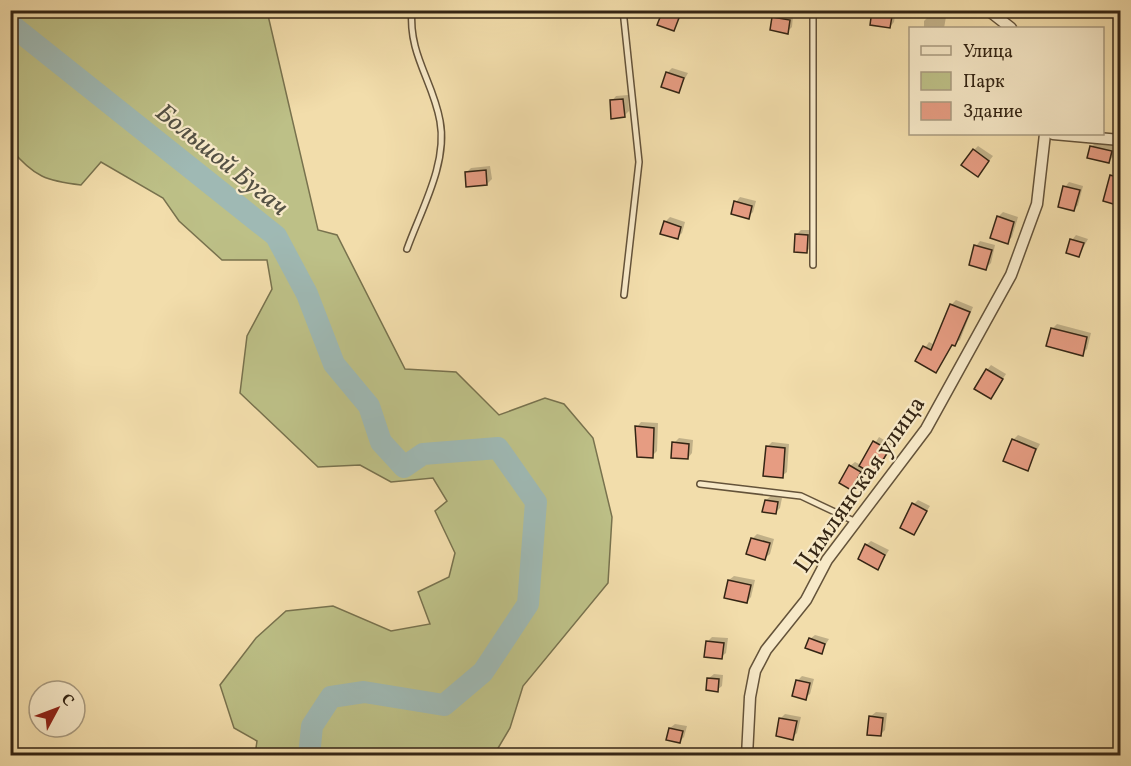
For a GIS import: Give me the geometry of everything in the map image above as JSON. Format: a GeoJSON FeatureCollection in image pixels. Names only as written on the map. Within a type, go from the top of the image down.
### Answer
{"type":"FeatureCollection","features":[{"type":"Feature","properties":{"kind":"street"},"geometry":{"type":"LineString","coordinates":[[988,10],[1010,27]]}},
{"type":"Feature","properties":{"kind":"street","name":"Цимлянская улица"},"geometry":{"type":"LineString","coordinates":[[747,756],[750,697],[755,670],[766,650],[806,600],[827,560],[926,429],[1011,275],[1037,204],[1045,135]]}},
{"type":"Feature","properties":{"kind":"street"},"geometry":{"type":"LineString","coordinates":[[1064,135],[1120,140]]}},
{"type":"Feature","properties":{"kind":"lane"},"geometry":{"type":"LineString","coordinates":[[407,249],[441,154],[440,121],[410,32],[412,10]]}},
{"type":"Feature","properties":{"kind":"lane"},"geometry":{"type":"LineString","coordinates":[[623,10],[639,162],[624,295]]}},
{"type":"Feature","properties":{"kind":"lane"},"geometry":{"type":"LineString","coordinates":[[813,10],[813,265]]}},
{"type":"Feature","properties":{"kind":"lane"},"geometry":{"type":"LineString","coordinates":[[700,484],[801,496],[856,522]]}},
{"type":"Feature","properties":{"kind":"green space"},"geometry":{"type":"Polygon","coordinates":[[[10,11],[267,11],[318,230],[337,235],[405,369],[456,372],[499,415],[545,398],[564,404],[593,438],[612,517],[608,583],[523,686],[510,728],[494,755],[255,755],[257,741],[234,728],[220,685],[256,638],[286,611],[333,606],[391,631],[430,624],[418,592],[449,577],[455,553],[435,511],[447,501],[433,478],[391,482],[360,465],[318,467],[240,393],[247,336],[272,289],[267,260],[222,260],[179,221],[163,198],[101,162],[81,185],[59,182],[42,176],[19,158],[11,149],[10,11]]]}},
{"type":"Feature","properties":{"kind":"building"},"geometry":{"type":"Polygon","coordinates":[[[663,10],[682,10],[674,31],[657,25],[663,10]]]}},
{"type":"Feature","properties":{"kind":"building"},"geometry":{"type":"Polygon","coordinates":[[[872,10],[893,10],[890,28],[870,25],[872,10]]]}},
{"type":"Feature","properties":{"kind":"building"},"geometry":{"type":"Polygon","coordinates":[[[772,17],[790,20],[788,34],[770,30],[772,17]]]}},
{"type":"Feature","properties":{"kind":"building"},"geometry":{"type":"Polygon","coordinates":[[[666,72],[684,78],[679,93],[661,87],[666,72]]]}},
{"type":"Feature","properties":{"kind":"building"},"geometry":{"type":"Polygon","coordinates":[[[623,99],[625,117],[611,119],[610,100],[623,99]]]}},
{"type":"Feature","properties":{"kind":"building"},"geometry":{"type":"Polygon","coordinates":[[[1090,146],[1112,151],[1109,163],[1087,158],[1090,146]]]}},
{"type":"Feature","properties":{"kind":"building"},"geometry":{"type":"Polygon","coordinates":[[[973,149],[989,161],[978,177],[961,165],[973,149]]]}},
{"type":"Feature","properties":{"kind":"building"},"geometry":{"type":"Polygon","coordinates":[[[486,170],[487,185],[466,187],[465,172],[486,170]]]}},
{"type":"Feature","properties":{"kind":"building"},"geometry":{"type":"Polygon","coordinates":[[[1110,175],[1120,178],[1120,206],[1103,201],[1110,175]]]}},
{"type":"Feature","properties":{"kind":"building"},"geometry":{"type":"Polygon","coordinates":[[[1063,186],[1080,190],[1074,211],[1058,207],[1063,186]]]}},
{"type":"Feature","properties":{"kind":"building"},"geometry":{"type":"Polygon","coordinates":[[[734,201],[752,206],[749,219],[731,214],[734,201]]]}},
{"type":"Feature","properties":{"kind":"building"},"geometry":{"type":"Polygon","coordinates":[[[997,216],[1014,222],[1008,244],[990,238],[997,216]]]}},
{"type":"Feature","properties":{"kind":"building"},"geometry":{"type":"Polygon","coordinates":[[[664,221],[681,227],[678,239],[660,234],[664,221]]]}},
{"type":"Feature","properties":{"kind":"building"},"geometry":{"type":"Polygon","coordinates":[[[795,234],[808,235],[807,253],[794,252],[795,234]]]}},
{"type":"Feature","properties":{"kind":"building"},"geometry":{"type":"Polygon","coordinates":[[[1070,239],[1084,243],[1079,257],[1066,253],[1070,239]]]}},
{"type":"Feature","properties":{"kind":"building"},"geometry":{"type":"Polygon","coordinates":[[[974,245],[992,250],[986,270],[969,265],[974,245]]]}},
{"type":"Feature","properties":{"kind":"building"},"geometry":{"type":"Polygon","coordinates":[[[950,304],[970,312],[955,346],[952,345],[936,373],[915,361],[923,346],[931,350],[950,304]]]}},
{"type":"Feature","properties":{"kind":"building"},"geometry":{"type":"Polygon","coordinates":[[[1051,328],[1087,337],[1083,356],[1046,346],[1051,328]]]}},
{"type":"Feature","properties":{"kind":"building"},"geometry":{"type":"Polygon","coordinates":[[[986,369],[1003,379],[991,399],[974,389],[986,369]]]}},
{"type":"Feature","properties":{"kind":"building"},"geometry":{"type":"Polygon","coordinates":[[[635,426],[654,428],[653,458],[637,457],[635,426]]]}},
{"type":"Feature","properties":{"kind":"building"},"geometry":{"type":"Polygon","coordinates":[[[1012,439],[1036,449],[1028,471],[1003,461],[1012,439]]]}},
{"type":"Feature","properties":{"kind":"building"},"geometry":{"type":"Polygon","coordinates":[[[873,441],[889,450],[874,475],[859,466],[873,441]]]}},
{"type":"Feature","properties":{"kind":"building"},"geometry":{"type":"Polygon","coordinates":[[[672,442],[689,444],[688,459],[671,458],[672,442]]]}},
{"type":"Feature","properties":{"kind":"building"},"geometry":{"type":"Polygon","coordinates":[[[766,446],[785,448],[783,478],[763,476],[766,446]]]}},
{"type":"Feature","properties":{"kind":"building"},"geometry":{"type":"Polygon","coordinates":[[[849,465],[861,472],[851,490],[839,483],[849,465]]]}},
{"type":"Feature","properties":{"kind":"building"},"geometry":{"type":"Polygon","coordinates":[[[765,500],[778,502],[776,514],[762,512],[765,500]]]}},
{"type":"Feature","properties":{"kind":"building"},"geometry":{"type":"Polygon","coordinates":[[[912,503],[927,511],[914,535],[900,528],[912,503]]]}},
{"type":"Feature","properties":{"kind":"building"},"geometry":{"type":"Polygon","coordinates":[[[751,538],[770,543],[765,560],[746,554],[751,538]]]}},
{"type":"Feature","properties":{"kind":"building"},"geometry":{"type":"Polygon","coordinates":[[[865,544],[885,555],[878,570],[858,559],[865,544]]]}},
{"type":"Feature","properties":{"kind":"building"},"geometry":{"type":"Polygon","coordinates":[[[728,580],[751,585],[747,603],[724,598],[728,580]]]}},
{"type":"Feature","properties":{"kind":"building"},"geometry":{"type":"Polygon","coordinates":[[[809,638],[825,644],[822,654],[805,648],[809,638]]]}},
{"type":"Feature","properties":{"kind":"building"},"geometry":{"type":"Polygon","coordinates":[[[706,641],[724,643],[722,659],[704,657],[706,641]]]}},
{"type":"Feature","properties":{"kind":"building"},"geometry":{"type":"Polygon","coordinates":[[[707,678],[719,679],[718,692],[706,690],[707,678]]]}},
{"type":"Feature","properties":{"kind":"building"},"geometry":{"type":"Polygon","coordinates":[[[796,680],[810,683],[806,700],[792,696],[796,680]]]}},
{"type":"Feature","properties":{"kind":"building"},"geometry":{"type":"Polygon","coordinates":[[[869,716],[883,718],[881,736],[867,735],[869,716]]]}},
{"type":"Feature","properties":{"kind":"building"},"geometry":{"type":"Polygon","coordinates":[[[779,718],[797,721],[793,740],[776,736],[779,718]]]}},
{"type":"Feature","properties":{"kind":"building"},"geometry":{"type":"Polygon","coordinates":[[[669,728],[683,731],[680,743],[666,740],[669,728]]]}},
{"type":"Feature","properties":{"kind":"waterway","name":"Большой Бугач"},"geometry":{"type":"LineString","coordinates":[[10,24],[276,236],[307,294],[334,364],[369,406],[381,442],[404,467],[423,454],[498,448],[536,502],[528,604],[483,672],[444,705],[364,692],[331,697],[312,726],[309,756]]}}]}
